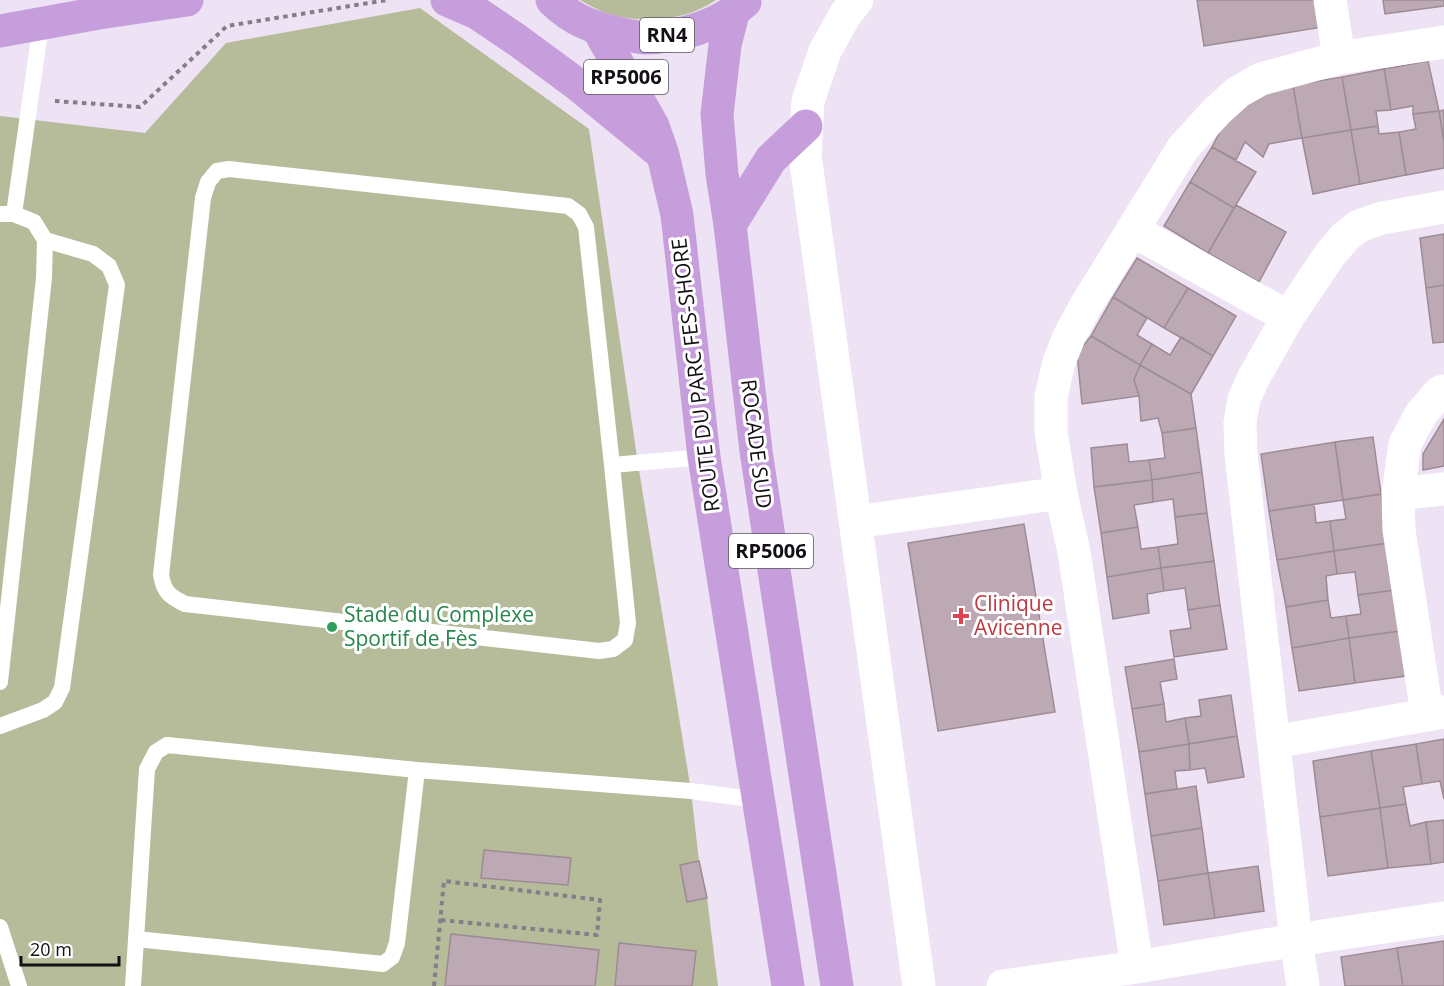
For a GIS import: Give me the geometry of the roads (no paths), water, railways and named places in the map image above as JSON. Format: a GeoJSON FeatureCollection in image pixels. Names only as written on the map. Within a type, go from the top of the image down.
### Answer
{"type":"FeatureCollection","features":[{"type":"Feature","properties":{"kind":"highway"},"geometry":{"type":"LineString","coordinates":[[0,31],[187,0]]}},
{"type":"Feature","properties":{"kind":"highway"},"geometry":{"type":"LineString","coordinates":[[447,0],[477,14],[517,40],[578,85],[663,155]]}},
{"type":"Feature","properties":{"kind":"highway","name":"RN4"},"geometry":{"type":"LineString","coordinates":[[549,2],[598,29],[644,38],[690,32],[740,6]]}},
{"type":"Feature","properties":{"kind":"highway","name":"ROCADE SUD"},"geometry":{"type":"LineString","coordinates":[[740,6],[725,45],[717,114],[722,174],[756,451],[837,986]]}},
{"type":"Feature","properties":{"kind":"highway","name":"ROUTE DU PARC FES-SHORE"},"geometry":{"type":"LineString","coordinates":[[598,29],[653,126],[663,155],[677,215],[704,457],[788,986]]}},
{"type":"Feature","properties":{"kind":"highway"},"geometry":{"type":"LineString","coordinates":[[730,225],[771,159],[806,126]]}},
{"type":"Feature","properties":{"kind":"street"},"geometry":{"type":"LineString","coordinates":[[857,0],[845,15],[825,51],[808,101],[805,155],[919,986]]}},
{"type":"Feature","properties":{"kind":"street"},"geometry":{"type":"LineString","coordinates":[[1330,0],[1339,58]]}},
{"type":"Feature","properties":{"kind":"street"},"geometry":{"type":"LineString","coordinates":[[1137,967],[1074,552],[1051,432],[1051,397],[1059,362],[1085,307],[1183,148],[1238,92],[1260,79],[1339,58],[1444,42]]}},
{"type":"Feature","properties":{"kind":"street"},"geometry":{"type":"LineString","coordinates":[[1303,986],[1241,454],[1240,423],[1244,399],[1288,316],[1329,256],[1345,237],[1359,226],[1382,218],[1444,207]]}},
{"type":"Feature","properties":{"kind":"street"},"geometry":{"type":"LineString","coordinates":[[1132,230],[1288,316]]}},
{"type":"Feature","properties":{"kind":"street"},"geometry":{"type":"LineString","coordinates":[[1274,742],[1435,713],[1399,530],[1398,494],[1405,444],[1421,414],[1440,392],[1444,391]]}},
{"type":"Feature","properties":{"kind":"street"},"geometry":{"type":"LineString","coordinates":[[1398,494],[1444,489]]}},
{"type":"Feature","properties":{"kind":"street"},"geometry":{"type":"LineString","coordinates":[[856,522],[1061,493]]}},
{"type":"Feature","properties":{"kind":"street"},"geometry":{"type":"LineString","coordinates":[[1003,986],[1444,918]]}},
{"type":"Feature","properties":{"kind":"lane"},"geometry":{"type":"LineString","coordinates":[[0,682],[44,278],[45,240],[34,222],[7,214],[30,100],[41,24]]}},
{"type":"Feature","properties":{"kind":"lane"},"geometry":{"type":"LineString","coordinates":[[229,169],[568,206],[579,214],[586,227],[612,465],[628,623],[625,640],[613,648],[599,651],[185,604],[172,598],[163,587],[161,574],[203,198],[208,182],[217,171],[229,169]]}},
{"type":"Feature","properties":{"kind":"lane"},"geometry":{"type":"LineString","coordinates":[[0,726],[43,710],[55,702],[62,688],[117,285],[110,266],[93,254],[45,240]]}},
{"type":"Feature","properties":{"kind":"lane"},"geometry":{"type":"LineString","coordinates":[[612,465],[704,457]]}},
{"type":"Feature","properties":{"kind":"lane"},"geometry":{"type":"LineString","coordinates":[[133,986],[147,769],[156,752],[167,745],[417,770],[691,791],[758,800]]}},
{"type":"Feature","properties":{"kind":"lane"},"geometry":{"type":"LineString","coordinates":[[136,939],[383,964],[392,957],[397,943],[417,770]]}},
{"type":"Feature","properties":{"kind":"lane"},"geometry":{"type":"LineString","coordinates":[[0,927],[19,986]]}},
{"type":"Feature","properties":{"kind":"place","name":"Clinique Avicenne"},"geometry":{"type":"Point","coordinates":[961,616]}},
{"type":"Feature","properties":{"kind":"place","name":"Stade du Complexe Sportif de Fès"},"geometry":{"type":"Point","coordinates":[332,627]}}]}
